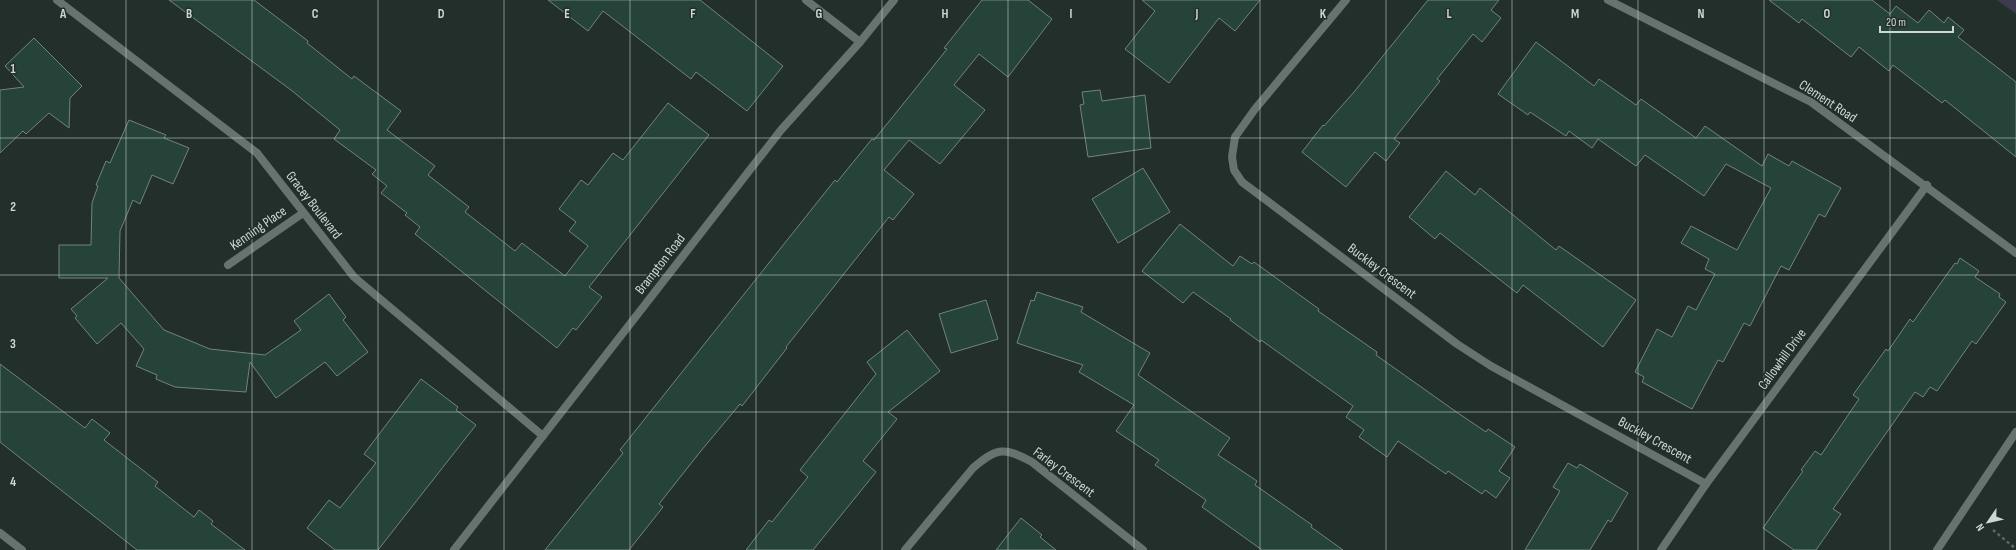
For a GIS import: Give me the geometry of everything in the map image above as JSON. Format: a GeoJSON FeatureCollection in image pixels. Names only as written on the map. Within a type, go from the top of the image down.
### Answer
{"type":"FeatureCollection","features":[{"type":"Feature","properties":{"kind":"street","name":"Gracey Boulevard"},"geometry":{"type":"LineString","coordinates":[[57,0],[257,153],[354,277],[543,436]]}},
{"type":"Feature","properties":{"kind":"street"},"geometry":{"type":"LineString","coordinates":[[806,0],[860,42]]}},
{"type":"Feature","properties":{"kind":"street","name":"Brampton Road"},"geometry":{"type":"LineString","coordinates":[[454,550],[781,130],[860,42],[894,0]]}},
{"type":"Feature","properties":{"kind":"street","name":"Buckley Crescent"},"geometry":{"type":"LineString","coordinates":[[1346,0],[1255,109],[1235,137],[1232,150],[1232,164],[1242,182],[1457,344],[1505,374],[1706,484]]}},
{"type":"Feature","properties":{"kind":"street","name":"Clement Road"},"geometry":{"type":"LineString","coordinates":[[1608,0],[1811,102],[1927,185],[2016,252]]}},
{"type":"Feature","properties":{"kind":"street","name":"Callowhill Drive"},"geometry":{"type":"LineString","coordinates":[[1660,550],[1706,484],[1927,185]]}},
{"type":"Feature","properties":{"kind":"street","name":"Kenning Place"},"geometry":{"type":"LineString","coordinates":[[228,265],[303,213]]}},
{"type":"Feature","properties":{"kind":"street"},"geometry":{"type":"LineString","coordinates":[[1937,550],[2016,432]]}},
{"type":"Feature","properties":{"kind":"street","name":"Farley Crescent"},"geometry":{"type":"LineString","coordinates":[[905,550],[973,468],[986,456],[1002,451],[1014,452],[1032,462],[1143,550]]}},
{"type":"Feature","properties":{"kind":"street"},"geometry":{"type":"LineString","coordinates":[[0,533],[22,550]]}},
{"type":"Feature","properties":{"kind":"path"},"geometry":{"type":"LineString","coordinates":[[1993,530],[2016,550]]}},
{"type":"Feature","properties":{"kind":"shaded area"},"geometry":{"type":"Polygon","coordinates":[[[1997,0],[2016,0],[2016,14],[1997,0]]]}},
{"type":"Feature","properties":{"kind":"building"},"geometry":{"type":"Polygon","coordinates":[[[169,0],[254,0],[308,41],[307,43],[352,79],[354,76],[401,111],[387,130],[435,166],[428,175],[469,207],[465,212],[515,251],[522,243],[565,276],[588,246],[569,231],[576,222],[559,209],[581,180],[588,185],[613,153],[623,160],[668,103],[709,135],[589,287],[602,297],[576,330],[573,328],[557,348],[415,234],[420,227],[405,215],[407,213],[381,193],[387,186],[372,174],[376,170],[334,139],[340,130],[291,90],[169,0]]]}},
{"type":"Feature","properties":{"kind":"building"},"geometry":{"type":"Polygon","coordinates":[[[548,0],[700,0],[783,66],[747,111],[696,72],[691,79],[603,11],[588,31],[548,0]]]}},
{"type":"Feature","properties":{"kind":"building"},"geometry":{"type":"Polygon","coordinates":[[[982,0],[1028,0],[1052,19],[1008,77],[979,54],[954,85],[985,110],[940,164],[909,140],[884,170],[914,194],[893,220],[889,217],[786,347],[787,348],[742,406],[740,404],[700,452],[659,504],[663,507],[629,550],[545,550],[623,453],[620,450],[835,180],[837,182],[872,139],[874,140],[912,93],[947,49],[944,48],[982,0]]]}},
{"type":"Feature","properties":{"kind":"building"},"geometry":{"type":"Polygon","coordinates":[[[1142,0],[1260,0],[1235,31],[1219,18],[1169,83],[1125,49],[1155,11],[1142,0]]]}},
{"type":"Feature","properties":{"kind":"building"},"geometry":{"type":"Polygon","coordinates":[[[1428,0],[1499,0],[1491,10],[1501,18],[1482,42],[1473,34],[1437,79],[1440,81],[1394,139],[1400,143],[1386,161],[1375,152],[1346,187],[1302,152],[1323,125],[1324,126],[1354,92],[1428,0]]]}},
{"type":"Feature","properties":{"kind":"building"},"geometry":{"type":"Polygon","coordinates":[[[1769,0],[1872,0],[1890,14],[1896,6],[1918,23],[1929,10],[1944,23],[1948,17],[1964,30],[1958,37],[2016,82],[2016,157],[1945,100],[1942,103],[1893,65],[1889,71],[1859,47],[1851,57],[1802,19],[1799,23],[1769,0]]]}},
{"type":"Feature","properties":{"kind":"building"},"geometry":{"type":"Polygon","coordinates":[[[34,38],[82,86],[70,98],[69,128],[49,113],[26,134],[23,131],[0,153],[0,90],[24,87],[5,66],[34,38]]]}},
{"type":"Feature","properties":{"kind":"building"},"geometry":{"type":"Polygon","coordinates":[[[1536,42],[1594,86],[1599,79],[1636,105],[1641,99],[1696,138],[1705,126],[1762,166],[1768,154],[1789,166],[1792,161],[1841,188],[1825,217],[1819,214],[1789,270],[1781,266],[1750,326],[1744,323],[1723,362],[1718,360],[1692,409],[1642,382],[1644,377],[1635,372],[1657,329],[1672,337],[1688,306],[1696,310],[1715,274],[1705,269],[1709,259],[1681,243],[1691,226],[1737,250],[1771,188],[1726,164],[1704,196],[1645,155],[1636,166],[1598,139],[1592,148],[1569,131],[1566,136],[1530,112],[1528,115],[1498,94],[1536,42]]]}},
{"type":"Feature","properties":{"kind":"building"},"geometry":{"type":"Polygon","coordinates":[[[1100,90],[1102,101],[1145,95],[1151,148],[1088,157],[1080,105],[1084,104],[1082,92],[1100,90]]]}},
{"type":"Feature","properties":{"kind":"building"},"geometry":{"type":"Polygon","coordinates":[[[129,120],[166,135],[164,138],[189,148],[173,184],[152,175],[140,204],[133,200],[120,231],[119,278],[164,330],[210,349],[265,355],[301,330],[294,321],[329,294],[346,317],[343,320],[368,352],[337,376],[325,362],[276,398],[250,362],[246,392],[175,387],[156,379],[157,375],[136,366],[144,349],[121,323],[97,344],[75,318],[77,316],[71,309],[108,278],[59,278],[59,245],[91,245],[92,203],[98,186],[96,185],[106,161],[110,163],[129,120]]]}},
{"type":"Feature","properties":{"kind":"building"},"geometry":{"type":"Polygon","coordinates":[[[1143,168],[1170,212],[1118,243],[1092,199],[1143,168]]]}},
{"type":"Feature","properties":{"kind":"building"},"geometry":{"type":"Polygon","coordinates":[[[1446,171],[1475,195],[1480,188],[1556,250],[1559,246],[1636,300],[1603,347],[1523,285],[1517,293],[1440,233],[1435,239],[1409,217],[1446,171]]]}},
{"type":"Feature","properties":{"kind":"building"},"geometry":{"type":"Polygon","coordinates":[[[1180,224],[1233,266],[1240,256],[1252,264],[1254,262],[1319,309],[1318,311],[1377,352],[1376,355],[1455,411],[1486,432],[1488,429],[1515,447],[1499,471],[1510,478],[1496,498],[1485,490],[1482,494],[1448,471],[1446,474],[1398,441],[1387,457],[1359,437],[1364,430],[1346,417],[1353,406],[1261,340],[1260,342],[1193,292],[1183,303],[1142,271],[1180,224]]]}},
{"type":"Feature","properties":{"kind":"building"},"geometry":{"type":"Polygon","coordinates":[[[1960,258],[1979,271],[1975,277],[2000,294],[1999,297],[2006,302],[1976,344],[1972,341],[1937,391],[1930,387],[1923,397],[1915,392],[1833,509],[1841,514],[1816,550],[1794,550],[1763,528],[1803,471],[1801,470],[1815,451],[1821,455],[1859,399],[1853,395],[1886,349],[1888,351],[1910,319],[1913,322],[1960,258]]]}},
{"type":"Feature","properties":{"kind":"building"},"geometry":{"type":"Polygon","coordinates":[[[1037,292],[1083,307],[1081,312],[1150,353],[1138,375],[1230,438],[1218,455],[1257,481],[1255,485],[1312,525],[1311,527],[1343,550],[1262,550],[1202,507],[1206,500],[1155,465],[1159,460],[1116,431],[1134,405],[1079,372],[1083,365],[1017,343],[1031,300],[1034,301],[1037,292]]]}},
{"type":"Feature","properties":{"kind":"building"},"geometry":{"type":"Polygon","coordinates":[[[986,300],[998,339],[951,353],[939,314],[986,300]]]}},
{"type":"Feature","properties":{"kind":"building"},"geometry":{"type":"Polygon","coordinates":[[[907,330],[940,371],[888,412],[897,419],[863,461],[876,472],[813,550],[746,550],[769,520],[772,522],[808,477],[800,470],[876,374],[867,362],[907,330]]]}},
{"type":"Feature","properties":{"kind":"building"},"geometry":{"type":"Polygon","coordinates":[[[0,364],[85,428],[92,419],[110,433],[104,440],[158,482],[155,486],[194,517],[199,510],[213,521],[211,524],[245,550],[137,550],[0,442],[0,364]]]}},
{"type":"Feature","properties":{"kind":"building"},"geometry":{"type":"Polygon","coordinates":[[[421,379],[458,407],[456,410],[476,425],[378,550],[335,550],[307,528],[329,500],[340,508],[376,463],[364,454],[421,379]]]}},
{"type":"Feature","properties":{"kind":"building"},"geometry":{"type":"Polygon","coordinates":[[[1568,463],[1577,468],[1580,464],[1628,493],[1611,522],[1608,520],[1590,550],[1525,550],[1560,491],[1553,487],[1568,463]]]}},
{"type":"Feature","properties":{"kind":"building"},"geometry":{"type":"Polygon","coordinates":[[[1021,518],[1042,535],[1040,537],[1056,550],[996,550],[1021,518]]]}}]}
